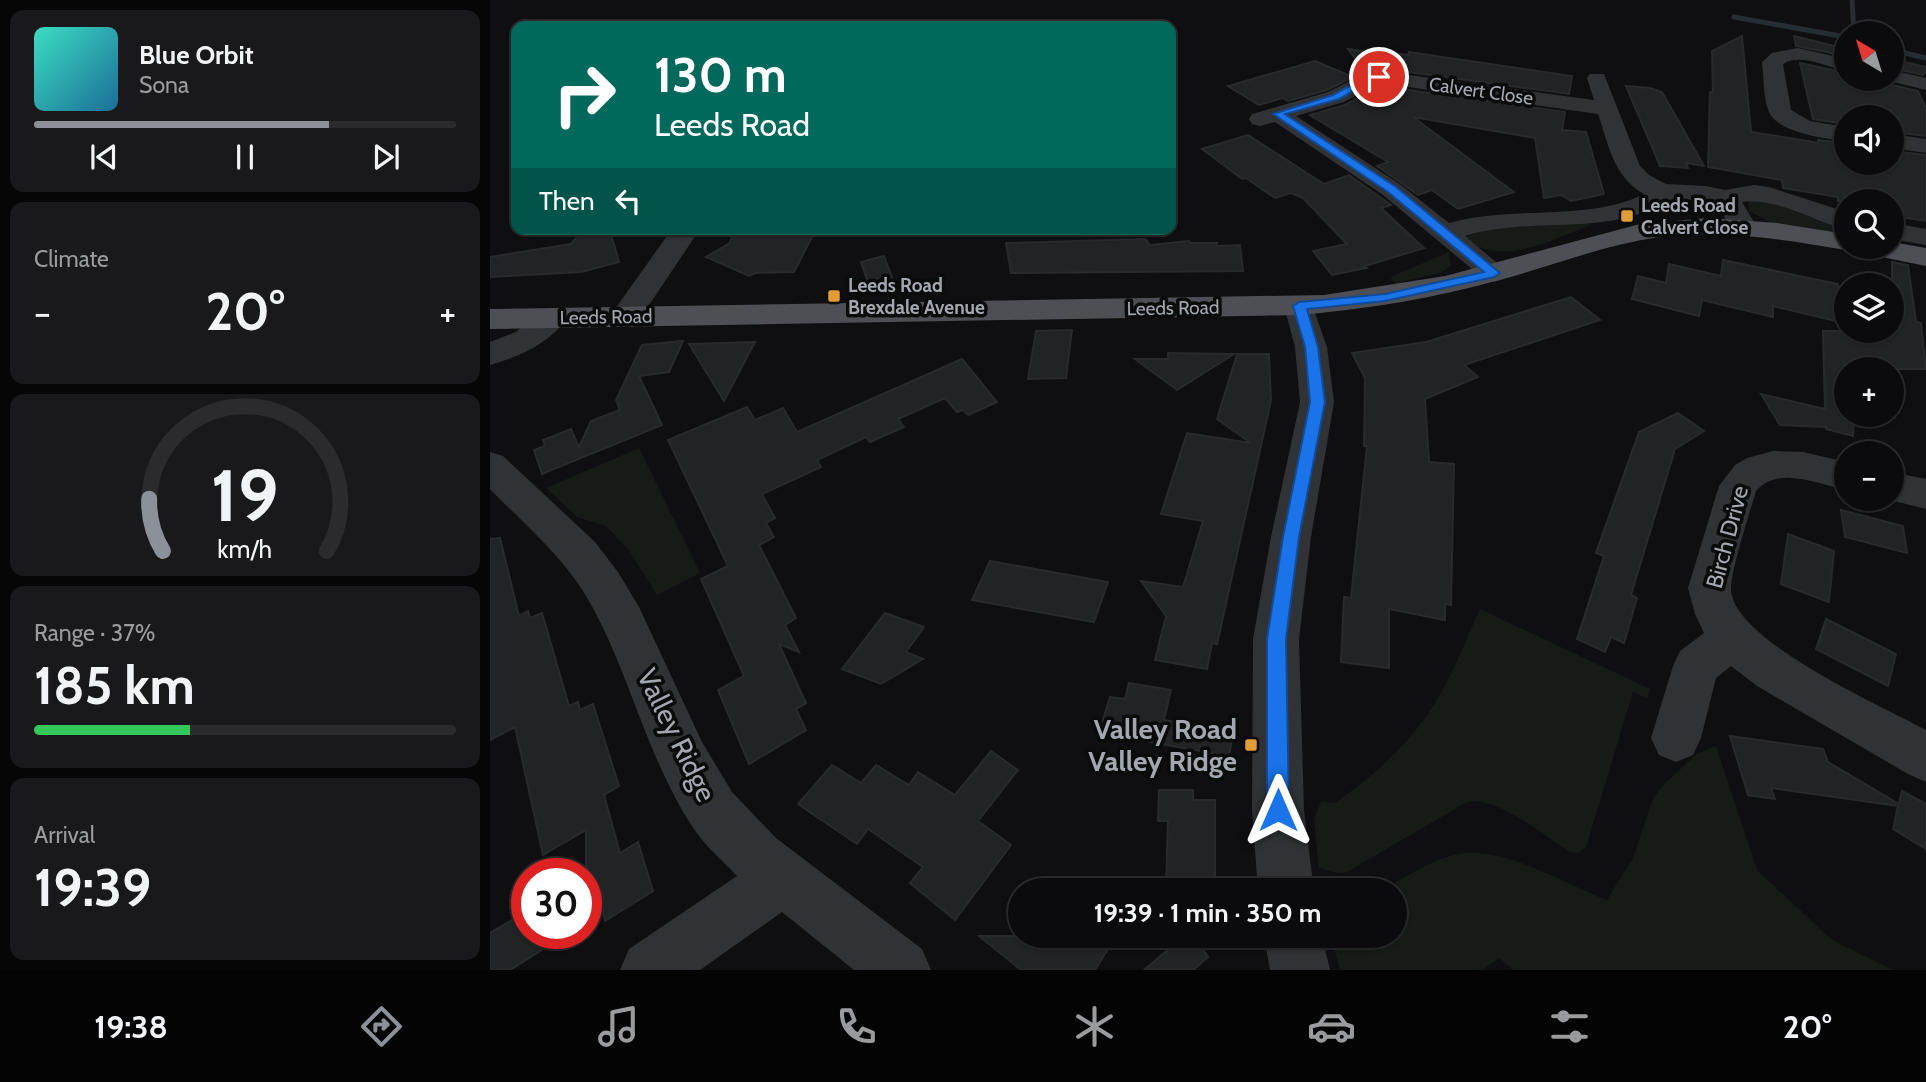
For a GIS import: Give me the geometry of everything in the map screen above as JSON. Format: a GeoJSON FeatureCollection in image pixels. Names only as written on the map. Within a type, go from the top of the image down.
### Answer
{"type":"FeatureCollection","features":[{"type":"Feature","properties":{"kind":"main road","name":"Leeds Road"},"geometry":{"type":"LineString","coordinates":[[490,318],[1299,306],[1385,297],[1494,273],[1628,234],[1690,226],[1743,227],[1834,240]]}},
{"type":"Feature","properties":{"kind":"main road"},"geometry":{"type":"LineString","coordinates":[[1904,253],[1926,257]]}},
{"type":"Feature","properties":{"kind":"street"},"geometry":{"type":"LineString","coordinates":[[1834,62],[1801,55],[1781,56],[1772,62],[1780,112],[1805,127],[1834,132]]}},
{"type":"Feature","properties":{"kind":"street","name":"Calvert Close"},"geometry":{"type":"LineString","coordinates":[[1494,273],[1392,190],[1269,116],[1336,97],[1365,81],[1379,77],[1607,109]]}},
{"type":"Feature","properties":{"kind":"street"},"geometry":{"type":"LineString","coordinates":[[1597,78],[1628,168],[1640,181],[1665,192],[1703,194],[1724,200],[1732,206],[1743,227]]}},
{"type":"Feature","properties":{"kind":"street"},"geometry":{"type":"LineString","coordinates":[[1904,79],[1926,85]]}},
{"type":"Feature","properties":{"kind":"street"},"geometry":{"type":"LineString","coordinates":[[1904,143],[1926,146]]}},
{"type":"Feature","properties":{"kind":"street"},"geometry":{"type":"LineString","coordinates":[[1724,200],[1738,192],[1755,191],[1834,218]]}},
{"type":"Feature","properties":{"kind":"street"},"geometry":{"type":"LineString","coordinates":[[1445,233],[1486,222],[1585,217],[1644,204],[1665,192]]}},
{"type":"Feature","properties":{"kind":"street"},"geometry":{"type":"LineString","coordinates":[[1904,233],[1926,237]]}},
{"type":"Feature","properties":{"kind":"street"},"geometry":{"type":"LineString","coordinates":[[626,316],[682,235]]}},
{"type":"Feature","properties":{"kind":"street"},"geometry":{"type":"LineString","coordinates":[[1285,878],[1278,810],[1276,639],[1291,537],[1317,402],[1311,347],[1299,306]]}},
{"type":"Feature","properties":{"kind":"street"},"geometry":{"type":"LineString","coordinates":[[490,354],[527,339],[551,318]]}},
{"type":"Feature","properties":{"kind":"street","name":"Birch Drive"},"geometry":{"type":"LineString","coordinates":[[1834,473],[1798,465],[1777,464],[1759,467],[1745,474],[1738,486],[1709,588],[1711,604],[1718,621],[1732,639],[1773,671],[1926,757]]}},
{"type":"Feature","properties":{"kind":"street","name":"Valley Ridge"},"geometry":{"type":"LineString","coordinates":[[490,466],[580,554],[603,585],[623,621],[697,786],[733,835],[901,970]]}},
{"type":"Feature","properties":{"kind":"street"},"geometry":{"type":"LineString","coordinates":[[1904,489],[1926,494]]}},
{"type":"Feature","properties":{"kind":"street"},"geometry":{"type":"LineString","coordinates":[[1676,738],[1696,666],[1732,639]]}},
{"type":"Feature","properties":{"kind":"street"},"geometry":{"type":"LineString","coordinates":[[650,970],[783,877]]}},
{"type":"Feature","properties":{"kind":"street"},"geometry":{"type":"LineString","coordinates":[[1295,948],[1300,970]]}},
{"type":"Feature","properties":{"kind":"shaded area"},"geometry":{"type":"Polygon","coordinates":[[[1755,199],[1834,222],[1834,234],[1774,224],[1749,211],[1748,203],[1755,199]]]}},
{"type":"Feature","properties":{"kind":"shaded area"},"geometry":{"type":"Polygon","coordinates":[[[1586,222],[1591,225],[1544,243],[1510,251],[1494,251],[1465,237],[1501,225],[1586,222]]]}},
{"type":"Feature","properties":{"kind":"shaded area"},"geometry":{"type":"Polygon","coordinates":[[[1449,252],[1451,266],[1440,273],[1396,283],[1390,277],[1449,252]]]}},
{"type":"Feature","properties":{"kind":"shaded area"},"geometry":{"type":"Polygon","coordinates":[[[639,448],[700,573],[657,595],[628,549],[606,526],[577,517],[546,488],[639,448]]]}},
{"type":"Feature","properties":{"kind":"shaded area"},"geometry":{"type":"Polygon","coordinates":[[[1480,609],[1650,689],[1647,698],[1633,692],[1586,847],[1579,853],[1570,852],[1506,811],[1479,801],[1467,802],[1347,872],[1337,873],[1319,868],[1314,820],[1321,801],[1335,803],[1350,792],[1391,757],[1415,731],[1442,690],[1480,609]]]}},
{"type":"Feature","properties":{"kind":"shaded area"},"geometry":{"type":"Polygon","coordinates":[[[1716,746],[1757,870],[1832,940],[1893,970],[1513,970],[1499,958],[1482,970],[1340,970],[1334,948],[1407,948],[1407,878],[1404,878],[1449,856],[1476,853],[1495,855],[1534,868],[1607,900],[1633,858],[1653,798],[1663,785],[1697,754],[1716,746]]]}},
{"type":"Feature","properties":{"kind":"building"},"geometry":{"type":"Polygon","coordinates":[[[1742,36],[1751,132],[1818,143],[1818,140],[1834,142],[1834,175],[1904,175],[1904,152],[1926,155],[1926,221],[1904,217],[1904,189],[1834,189],[1834,196],[1783,188],[1782,180],[1708,167],[1710,92],[1713,92],[1712,51],[1742,36]]]}},
{"type":"Feature","properties":{"kind":"building"},"geometry":{"type":"Polygon","coordinates":[[[1794,36],[1834,46],[1834,54],[1796,46],[1794,36]]]}},
{"type":"Feature","properties":{"kind":"building"},"geometry":{"type":"Polygon","coordinates":[[[1348,49],[1393,55],[1408,55],[1409,52],[1572,76],[1569,94],[1379,68],[1365,72],[1348,49]]]}},
{"type":"Feature","properties":{"kind":"building"},"geometry":{"type":"Polygon","coordinates":[[[1315,61],[1353,77],[1327,90],[1288,101],[1283,98],[1259,105],[1228,86],[1315,61]]]}},
{"type":"Feature","properties":{"kind":"building"},"geometry":{"type":"Polygon","coordinates":[[[1904,62],[1926,67],[1923,75],[1904,71],[1904,62]]]}},
{"type":"Feature","properties":{"kind":"building"},"geometry":{"type":"Polygon","coordinates":[[[1800,63],[1834,70],[1834,91],[1904,91],[1904,88],[1918,91],[1926,108],[1926,136],[1904,133],[1904,105],[1834,105],[1834,122],[1813,119],[1800,63]]]}},
{"type":"Feature","properties":{"kind":"building"},"geometry":{"type":"Polygon","coordinates":[[[1380,86],[1565,112],[1562,130],[1586,132],[1604,194],[1571,201],[1561,195],[1544,198],[1535,138],[1413,117],[1514,192],[1458,209],[1432,190],[1418,195],[1377,166],[1388,162],[1310,115],[1345,105],[1380,86]]]}},
{"type":"Feature","properties":{"kind":"building"},"geometry":{"type":"Polygon","coordinates":[[[1626,86],[1662,92],[1704,166],[1686,163],[1688,168],[1660,166],[1626,86]]]}},
{"type":"Feature","properties":{"kind":"building"},"geometry":{"type":"Polygon","coordinates":[[[1248,135],[1324,184],[1349,175],[1391,205],[1381,208],[1424,248],[1365,266],[1367,268],[1332,275],[1313,251],[1347,244],[1303,198],[1291,193],[1275,198],[1246,178],[1242,179],[1202,149],[1248,135]]]}},
{"type":"Feature","properties":{"kind":"building"},"geometry":{"type":"Polygon","coordinates":[[[579,235],[611,235],[619,262],[581,272],[490,277],[490,257],[571,244],[579,235]]]}},
{"type":"Feature","properties":{"kind":"building"},"geometry":{"type":"Polygon","coordinates":[[[813,235],[794,272],[755,273],[749,276],[706,257],[730,243],[732,237],[813,235]]]}},
{"type":"Feature","properties":{"kind":"building"},"geometry":{"type":"Polygon","coordinates":[[[1145,239],[1150,245],[1189,241],[1217,243],[1217,246],[1240,245],[1243,271],[1011,273],[1006,243],[1145,239]]]}},
{"type":"Feature","properties":{"kind":"building"},"geometry":{"type":"Polygon","coordinates":[[[884,256],[893,280],[869,286],[861,262],[884,256]]]}},
{"type":"Feature","properties":{"kind":"building"},"geometry":{"type":"Polygon","coordinates":[[[1723,260],[1834,283],[1834,321],[1773,306],[1773,317],[1702,300],[1699,316],[1632,299],[1638,276],[1666,283],[1669,264],[1721,276],[1723,260]]]}},
{"type":"Feature","properties":{"kind":"building"},"geometry":{"type":"Polygon","coordinates":[[[1892,262],[1908,265],[1916,322],[1921,323],[1926,369],[1904,369],[1904,357],[1834,357],[1834,427],[1853,427],[1853,436],[1826,427],[1780,425],[1761,394],[1825,409],[1823,331],[1834,331],[1834,343],[1904,343],[1904,273],[1892,273],[1892,262]]]}},
{"type":"Feature","properties":{"kind":"building"},"geometry":{"type":"Polygon","coordinates":[[[1571,297],[1600,320],[1464,365],[1478,377],[1425,399],[1429,462],[1454,464],[1451,605],[1445,604],[1445,620],[1389,609],[1389,668],[1341,662],[1344,597],[1351,598],[1367,446],[1364,446],[1365,378],[1352,353],[1426,342],[1571,297]]]}},
{"type":"Feature","properties":{"kind":"building"},"geometry":{"type":"Polygon","coordinates":[[[1072,330],[1066,378],[1028,379],[1036,331],[1072,330]]]}},
{"type":"Feature","properties":{"kind":"building"},"geometry":{"type":"Polygon","coordinates":[[[683,341],[669,372],[639,376],[662,425],[542,474],[534,450],[545,446],[543,440],[571,429],[579,447],[591,421],[620,410],[616,400],[642,345],[683,341]]]}},
{"type":"Feature","properties":{"kind":"building"},"geometry":{"type":"Polygon","coordinates":[[[755,342],[724,401],[689,344],[755,342]]]}},
{"type":"Feature","properties":{"kind":"building"},"geometry":{"type":"Polygon","coordinates":[[[1168,353],[1234,354],[1177,390],[1135,359],[1168,359],[1168,353]]]}},
{"type":"Feature","properties":{"kind":"building"},"geometry":{"type":"Polygon","coordinates":[[[1237,354],[1269,354],[1271,401],[1217,644],[1212,643],[1207,669],[1155,660],[1166,616],[1141,581],[1183,587],[1203,521],[1161,514],[1187,433],[1251,443],[1217,419],[1237,354]]]}},
{"type":"Feature","properties":{"kind":"building"},"geometry":{"type":"Polygon","coordinates":[[[962,359],[997,402],[968,415],[963,410],[957,412],[945,398],[898,419],[904,427],[870,442],[866,437],[817,460],[821,467],[762,494],[775,518],[766,523],[774,537],[759,545],[796,618],[785,625],[799,652],[779,644],[806,703],[796,709],[806,730],[749,764],[718,690],[744,676],[701,579],[728,566],[668,440],[747,407],[755,420],[783,408],[797,432],[962,359]]]}},
{"type":"Feature","properties":{"kind":"building"},"geometry":{"type":"Polygon","coordinates":[[[1678,413],[1704,431],[1675,449],[1631,595],[1637,598],[1624,643],[1611,637],[1605,652],[1577,639],[1604,556],[1596,553],[1639,432],[1678,413]]]}},
{"type":"Feature","properties":{"kind":"building"},"geometry":{"type":"Polygon","coordinates":[[[1841,511],[1903,526],[1907,553],[1845,537],[1841,511]]]}},
{"type":"Feature","properties":{"kind":"building"},"geometry":{"type":"Polygon","coordinates":[[[1788,534],[1834,551],[1829,602],[1781,584],[1788,534]]]}},
{"type":"Feature","properties":{"kind":"building"},"geometry":{"type":"Polygon","coordinates":[[[500,538],[519,616],[528,611],[530,618],[542,613],[569,706],[578,702],[580,710],[593,704],[619,786],[604,795],[620,853],[638,842],[653,891],[605,921],[602,913],[602,858],[586,858],[586,830],[543,855],[515,727],[490,740],[490,539],[500,538]]]}},
{"type":"Feature","properties":{"kind":"building"},"geometry":{"type":"Polygon","coordinates":[[[990,561],[1108,582],[1094,622],[972,600],[990,561]]]}},
{"type":"Feature","properties":{"kind":"building"},"geometry":{"type":"Polygon","coordinates":[[[885,613],[924,627],[906,652],[923,659],[881,684],[842,669],[885,613]]]}},
{"type":"Feature","properties":{"kind":"building"},"geometry":{"type":"Polygon","coordinates":[[[1826,619],[1896,654],[1888,686],[1816,649],[1826,619]]]}},
{"type":"Feature","properties":{"kind":"building"},"geometry":{"type":"Polygon","coordinates":[[[1129,683],[1171,690],[1164,720],[1233,734],[1229,756],[1099,733],[1110,697],[1125,699],[1129,683]]]}},
{"type":"Feature","properties":{"kind":"building"},"geometry":{"type":"Polygon","coordinates":[[[1730,736],[1823,749],[1828,762],[1899,804],[1902,791],[1926,804],[1926,849],[1893,829],[1898,806],[1771,788],[1775,799],[1748,795],[1730,736]]]}},
{"type":"Feature","properties":{"kind":"building"},"geometry":{"type":"Polygon","coordinates":[[[991,751],[1018,770],[978,821],[1011,845],[955,920],[910,883],[923,867],[868,829],[857,844],[798,804],[832,765],[861,783],[876,765],[909,785],[918,772],[955,795],[991,751]]]}},
{"type":"Feature","properties":{"kind":"building"},"geometry":{"type":"Polygon","coordinates":[[[1159,790],[1193,790],[1193,800],[1215,800],[1215,878],[1166,878],[1168,821],[1158,821],[1159,790]]]}},
{"type":"Feature","properties":{"kind":"building"},"geometry":{"type":"Polygon","coordinates":[[[511,921],[511,949],[543,949],[510,970],[490,970],[490,933],[511,921]]]}},
{"type":"Feature","properties":{"kind":"building"},"geometry":{"type":"Polygon","coordinates":[[[979,936],[1008,936],[1008,948],[1109,948],[1095,970],[1021,970],[979,936]]]}},
{"type":"Feature","properties":{"kind":"building"},"geometry":{"type":"Polygon","coordinates":[[[1170,948],[1202,948],[1208,957],[1193,970],[1144,970],[1170,948]]]}},
{"type":"Feature","properties":{"kind":"waterway"},"geometry":{"type":"LineString","coordinates":[[1852,0],[1853,21]]}},
{"type":"Feature","properties":{"kind":"waterway"},"geometry":{"type":"LineString","coordinates":[[1734,17],[1834,35]]}},
{"type":"Feature","properties":{"kind":"waterway"},"geometry":{"type":"LineString","coordinates":[[1904,53],[1926,58]]}},
{"type":"Feature","properties":{"kind":"place","name":"Leeds Road Calvert Close"},"geometry":{"type":"Point","coordinates":[1627,216]}},
{"type":"Feature","properties":{"kind":"place","name":"Leeds Road Brexdale Avenue"},"geometry":{"type":"Point","coordinates":[834,296]}},
{"type":"Feature","properties":{"kind":"place","name":"Valley Road Valley Ridge"},"geometry":{"type":"Point","coordinates":[1251,745]}},
{"type":"Feature","properties":{"kind":"route"},"geometry":{"type":"LineString","coordinates":[[1278,810],[1276,639],[1291,537],[1317,402],[1311,347],[1299,306],[1385,297],[1494,273],[1392,190],[1278,114],[1336,97],[1371,78],[1379,77]]}}]}
